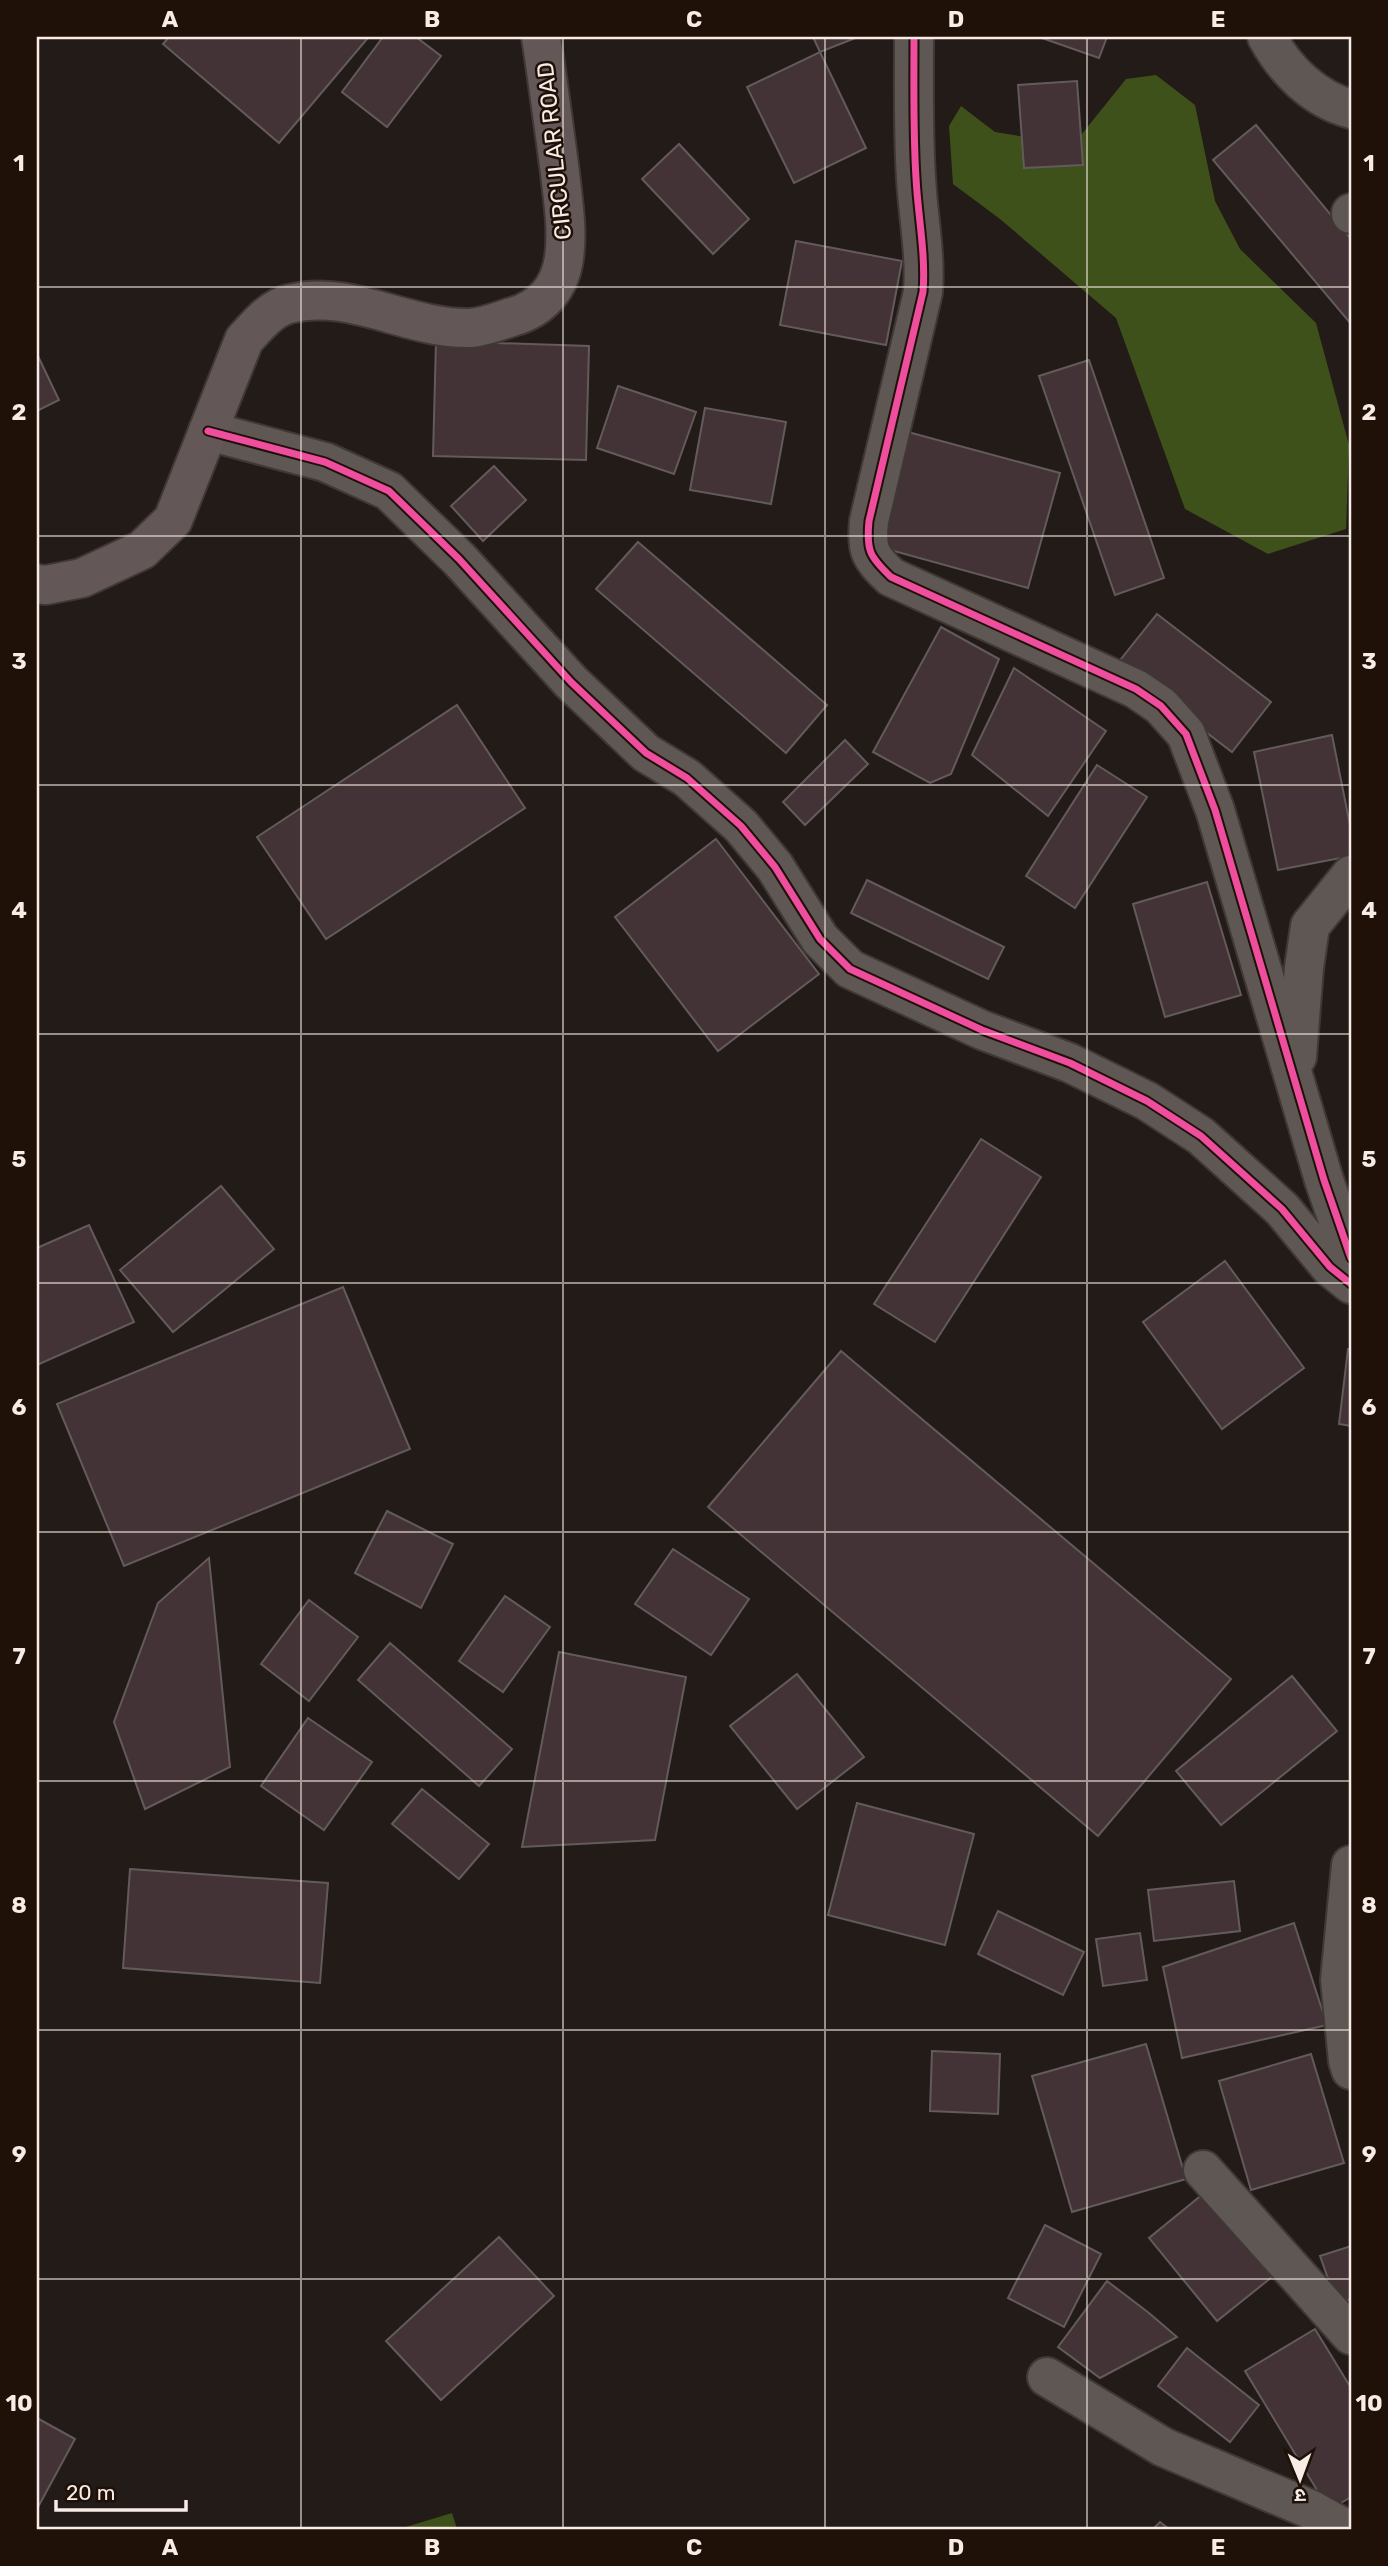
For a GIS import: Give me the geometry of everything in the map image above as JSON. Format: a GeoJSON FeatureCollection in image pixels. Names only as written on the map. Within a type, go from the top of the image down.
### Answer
{"type":"FeatureCollection","features":[{"type":"Feature","properties":{"kind":"main road","name":"CIRCULAR ROAD"},"geometry":{"type":"LineString","coordinates":[[37,584],[46,585],[82,578],[142,550],[173,520],[244,340],[265,317],[286,304],[335,300],[424,324],[473,328],[525,313],[548,297],[558,284],[564,258],[565,218],[541,37]]}},
{"type":"Feature","properties":{"kind":"street"},"geometry":{"type":"LineString","coordinates":[[914,37],[914,148],[918,214],[925,262],[923,292],[869,521],[867,543],[874,561],[891,577],[1136,689],[1161,706],[1186,734],[1215,810],[1324,1180],[1351,1258]]}},
{"type":"Feature","properties":{"kind":"street"},"geometry":{"type":"LineString","coordinates":[[1267,37],[1275,51],[1306,87],[1351,109]]}},
{"type":"Feature","properties":{"kind":"street"},"geometry":{"type":"LineString","coordinates":[[208,431],[325,462],[389,491],[459,559],[580,691],[646,753],[687,778],[741,826],[775,867],[820,939],[850,969],[982,1030],[1070,1063],[1147,1101],[1201,1136],[1282,1209],[1330,1268],[1351,1284]]}},
{"type":"Feature","properties":{"kind":"street"},"geometry":{"type":"LineString","coordinates":[[1295,1080],[1310,926],[1351,875]]}},
{"type":"Feature","properties":{"kind":"street"},"geometry":{"type":"LineString","coordinates":[[1351,1865],[1340,1980],[1351,2070]]}},
{"type":"Feature","properties":{"kind":"street"},"geometry":{"type":"LineString","coordinates":[[1203,2170],[1351,2335]]}},
{"type":"Feature","properties":{"kind":"street"},"geometry":{"type":"LineString","coordinates":[[1047,2377],[1163,2447],[1312,2511],[1346,2529]]}},
{"type":"Feature","properties":{"kind":"green space"},"geometry":{"type":"Polygon","coordinates":[[[1156,75],[1195,105],[1215,201],[1240,249],[1316,323],[1349,445],[1346,529],[1268,554],[1185,509],[1116,318],[1000,219],[953,184],[949,126],[961,106],[995,132],[1073,145],[1126,79],[1156,75]]]}},
{"type":"Feature","properties":{"kind":"green space"},"geometry":{"type":"Polygon","coordinates":[[[452,2513],[457,2529],[399,2529],[452,2513]]]}},
{"type":"Feature","properties":{"kind":"building"},"geometry":{"type":"Polygon","coordinates":[[[169,37],[367,39],[279,143],[163,44],[169,37]]]}},
{"type":"Feature","properties":{"kind":"building"},"geometry":{"type":"Polygon","coordinates":[[[383,37],[416,37],[441,56],[387,127],[342,92],[383,37]]]}},
{"type":"Feature","properties":{"kind":"building"},"geometry":{"type":"Polygon","coordinates":[[[813,37],[858,37],[820,52],[813,37]]]}},
{"type":"Feature","properties":{"kind":"building"},"geometry":{"type":"Polygon","coordinates":[[[1039,37],[1107,37],[1099,58],[1039,37]]]}},
{"type":"Feature","properties":{"kind":"building"},"geometry":{"type":"Polygon","coordinates":[[[820,52],[866,148],[794,183],[747,87],[820,52]]]}},
{"type":"Feature","properties":{"kind":"building"},"geometry":{"type":"Polygon","coordinates":[[[1077,81],[1083,165],[1024,168],[1018,85],[1077,81]]]}},
{"type":"Feature","properties":{"kind":"building"},"geometry":{"type":"Polygon","coordinates":[[[1256,125],[1351,239],[1351,324],[1213,160],[1256,125]]]}},
{"type":"Feature","properties":{"kind":"building"},"geometry":{"type":"Polygon","coordinates":[[[679,144],[749,219],[713,254],[642,179],[679,144]]]}},
{"type":"Feature","properties":{"kind":"building"},"geometry":{"type":"Polygon","coordinates":[[[796,241],[902,261],[886,345],[780,325],[796,241]]]}},
{"type":"Feature","properties":{"kind":"building"},"geometry":{"type":"Polygon","coordinates":[[[436,341],[589,346],[586,460],[433,456],[436,341]]]}},
{"type":"Feature","properties":{"kind":"building"},"geometry":{"type":"Polygon","coordinates":[[[37,354],[59,400],[37,411],[37,354]]]}},
{"type":"Feature","properties":{"kind":"building"},"geometry":{"type":"Polygon","coordinates":[[[1089,360],[1164,578],[1115,595],[1039,376],[1089,360]]]}},
{"type":"Feature","properties":{"kind":"building"},"geometry":{"type":"Polygon","coordinates":[[[618,386],[696,412],[674,474],[597,448],[618,386]]]}},
{"type":"Feature","properties":{"kind":"building"},"geometry":{"type":"Polygon","coordinates":[[[705,408],[786,422],[771,504],[690,490],[705,408]]]}},
{"type":"Feature","properties":{"kind":"building"},"geometry":{"type":"Polygon","coordinates":[[[908,432],[1060,473],[1028,588],[876,546],[908,432]]]}},
{"type":"Feature","properties":{"kind":"building"},"geometry":{"type":"Polygon","coordinates":[[[494,466],[526,500],[483,541],[451,506],[494,466]]]}},
{"type":"Feature","properties":{"kind":"building"},"geometry":{"type":"Polygon","coordinates":[[[638,542],[827,705],[786,753],[596,589],[638,542]]]}},
{"type":"Feature","properties":{"kind":"building"},"geometry":{"type":"Polygon","coordinates":[[[1157,614],[1271,702],[1232,752],[1117,664],[1157,614]]]}},
{"type":"Feature","properties":{"kind":"building"},"geometry":{"type":"Polygon","coordinates":[[[941,627],[999,659],[951,774],[930,783],[873,752],[941,627]]]}},
{"type":"Feature","properties":{"kind":"building"},"geometry":{"type":"Polygon","coordinates":[[[1014,668],[1106,731],[1048,816],[972,755],[1014,668]]]}},
{"type":"Feature","properties":{"kind":"building"},"geometry":{"type":"Polygon","coordinates":[[[457,705],[525,808],[326,939],[257,837],[457,705]]]}},
{"type":"Feature","properties":{"kind":"building"},"geometry":{"type":"Polygon","coordinates":[[[1332,735],[1351,830],[1351,856],[1278,870],[1254,752],[1332,735]]]}},
{"type":"Feature","properties":{"kind":"building"},"geometry":{"type":"Polygon","coordinates":[[[845,740],[868,764],[805,825],[783,802],[845,740]]]}},
{"type":"Feature","properties":{"kind":"building"},"geometry":{"type":"Polygon","coordinates":[[[1097,765],[1147,797],[1075,908],[1026,876],[1097,765]]]}},
{"type":"Feature","properties":{"kind":"building"},"geometry":{"type":"Polygon","coordinates":[[[716,839],[819,974],[718,1051],[615,917],[716,839]]]}},
{"type":"Feature","properties":{"kind":"building"},"geometry":{"type":"Polygon","coordinates":[[[867,880],[1004,947],[988,979],[851,913],[867,880]]]}},
{"type":"Feature","properties":{"kind":"building"},"geometry":{"type":"Polygon","coordinates":[[[1207,882],[1241,995],[1165,1017],[1133,904],[1207,882]]]}},
{"type":"Feature","properties":{"kind":"building"},"geometry":{"type":"Polygon","coordinates":[[[981,1139],[1041,1177],[935,1342],[874,1304],[981,1139]]]}},
{"type":"Feature","properties":{"kind":"building"},"geometry":{"type":"Polygon","coordinates":[[[221,1186],[274,1249],[173,1332],[120,1270],[221,1186]]]}},
{"type":"Feature","properties":{"kind":"building"},"geometry":{"type":"Polygon","coordinates":[[[89,1225],[134,1322],[37,1365],[37,1248],[89,1225]]]}},
{"type":"Feature","properties":{"kind":"building"},"geometry":{"type":"Polygon","coordinates":[[[1225,1261],[1304,1368],[1222,1429],[1143,1322],[1225,1261]]]}},
{"type":"Feature","properties":{"kind":"building"},"geometry":{"type":"Polygon","coordinates":[[[343,1287],[410,1449],[124,1566],[57,1404],[343,1287]]]}},
{"type":"Feature","properties":{"kind":"building"},"geometry":{"type":"Polygon","coordinates":[[[1348,1349],[1351,1349],[1351,1426],[1339,1424],[1348,1349]]]}},
{"type":"Feature","properties":{"kind":"building"},"geometry":{"type":"Polygon","coordinates":[[[841,1351],[1231,1679],[1098,1836],[708,1507],[841,1351]]]}},
{"type":"Feature","properties":{"kind":"building"},"geometry":{"type":"Polygon","coordinates":[[[387,1511],[453,1544],[421,1608],[355,1573],[387,1511]]]}},
{"type":"Feature","properties":{"kind":"building"},"geometry":{"type":"Polygon","coordinates":[[[673,1549],[749,1599],[711,1655],[635,1604],[673,1549]]]}},
{"type":"Feature","properties":{"kind":"building"},"geometry":{"type":"Polygon","coordinates":[[[209,1558],[230,1767],[145,1809],[114,1722],[158,1603],[209,1558]]]}},
{"type":"Feature","properties":{"kind":"building"},"geometry":{"type":"Polygon","coordinates":[[[505,1596],[550,1627],[503,1692],[459,1661],[505,1596]]]}},
{"type":"Feature","properties":{"kind":"building"},"geometry":{"type":"Polygon","coordinates":[[[309,1600],[358,1637],[309,1701],[261,1664],[309,1600]]]}},
{"type":"Feature","properties":{"kind":"building"},"geometry":{"type":"Polygon","coordinates":[[[390,1643],[512,1749],[479,1786],[358,1680],[390,1643]]]}},
{"type":"Feature","properties":{"kind":"building"},"geometry":{"type":"Polygon","coordinates":[[[559,1652],[686,1677],[655,1840],[522,1847],[559,1652]]]}},
{"type":"Feature","properties":{"kind":"building"},"geometry":{"type":"Polygon","coordinates":[[[797,1674],[864,1757],[797,1809],[730,1726],[797,1674]]]}},
{"type":"Feature","properties":{"kind":"building"},"geometry":{"type":"Polygon","coordinates":[[[1292,1676],[1337,1731],[1221,1825],[1176,1771],[1292,1676]]]}},
{"type":"Feature","properties":{"kind":"building"},"geometry":{"type":"Polygon","coordinates":[[[308,1718],[372,1762],[324,1830],[261,1786],[308,1718]]]}},
{"type":"Feature","properties":{"kind":"building"},"geometry":{"type":"Polygon","coordinates":[[[422,1789],[489,1844],[459,1879],[392,1824],[422,1789]]]}},
{"type":"Feature","properties":{"kind":"building"},"geometry":{"type":"Polygon","coordinates":[[[857,1803],[974,1834],[945,1945],[828,1915],[857,1803]]]}},
{"type":"Feature","properties":{"kind":"building"},"geometry":{"type":"Polygon","coordinates":[[[130,1869],[328,1883],[320,1983],[123,1968],[130,1869]]]}},
{"type":"Feature","properties":{"kind":"building"},"geometry":{"type":"Polygon","coordinates":[[[1234,1881],[1240,1931],[1154,1941],[1148,1890],[1234,1881]]]}},
{"type":"Feature","properties":{"kind":"building"},"geometry":{"type":"Polygon","coordinates":[[[998,1911],[1084,1952],[1063,1995],[978,1954],[998,1911]]]}},
{"type":"Feature","properties":{"kind":"building"},"geometry":{"type":"Polygon","coordinates":[[[1294,1923],[1327,2025],[1182,2058],[1163,1967],[1294,1923]]]}},
{"type":"Feature","properties":{"kind":"building"},"geometry":{"type":"Polygon","coordinates":[[[1140,1933],[1147,1980],[1103,1986],[1096,1939],[1140,1933]]]}},
{"type":"Feature","properties":{"kind":"building"},"geometry":{"type":"Polygon","coordinates":[[[1146,2044],[1186,2179],[1072,2212],[1032,2076],[1146,2044]]]}},
{"type":"Feature","properties":{"kind":"building"},"geometry":{"type":"Polygon","coordinates":[[[932,2051],[1000,2054],[998,2114],[930,2111],[932,2051]]]}},
{"type":"Feature","properties":{"kind":"building"},"geometry":{"type":"Polygon","coordinates":[[[1311,2054],[1344,2163],[1251,2190],[1219,2081],[1311,2054]]]}},
{"type":"Feature","properties":{"kind":"building"},"geometry":{"type":"Polygon","coordinates":[[[1203,2194],[1272,2277],[1217,2321],[1149,2238],[1203,2194]]]}},
{"type":"Feature","properties":{"kind":"building"},"geometry":{"type":"Polygon","coordinates":[[[1045,2225],[1101,2254],[1064,2327],[1008,2298],[1045,2225]]]}},
{"type":"Feature","properties":{"kind":"building"},"geometry":{"type":"Polygon","coordinates":[[[499,2237],[554,2296],[441,2400],[386,2341],[499,2237]]]}},
{"type":"Feature","properties":{"kind":"building"},"geometry":{"type":"Polygon","coordinates":[[[1351,2246],[1351,2299],[1337,2304],[1320,2256],[1351,2246]]]}},
{"type":"Feature","properties":{"kind":"building"},"geometry":{"type":"Polygon","coordinates":[[[1107,2281],[1177,2337],[1100,2378],[1058,2347],[1107,2281]]]}},
{"type":"Feature","properties":{"kind":"building"},"geometry":{"type":"Polygon","coordinates":[[[1315,2329],[1351,2388],[1351,2497],[1329,2510],[1245,2371],[1315,2329]]]}},
{"type":"Feature","properties":{"kind":"building"},"geometry":{"type":"Polygon","coordinates":[[[1187,2348],[1259,2405],[1230,2442],[1158,2386],[1187,2348]]]}},
{"type":"Feature","properties":{"kind":"building"},"geometry":{"type":"Polygon","coordinates":[[[37,2418],[75,2439],[37,2509],[37,2418]]]}},
{"type":"Feature","properties":{"kind":"building"},"geometry":{"type":"Polygon","coordinates":[[[1160,2522],[1169,2529],[1153,2529],[1160,2522]]]}},
{"type":"Feature","properties":{"kind":"cycle path"},"geometry":{"type":"LineString","coordinates":[[914,37],[914,143],[923,292],[869,521],[868,540],[871,553],[891,577],[1136,689],[1161,706],[1186,734],[1215,810],[1324,1180],[1351,1258]]}},
{"type":"Feature","properties":{"kind":"cycle path"},"geometry":{"type":"LineString","coordinates":[[208,431],[325,462],[389,491],[459,559],[571,682],[646,753],[687,778],[741,826],[775,867],[820,939],[850,969],[982,1030],[1070,1063],[1147,1101],[1201,1136],[1282,1209],[1330,1267],[1351,1284]]}}]}
